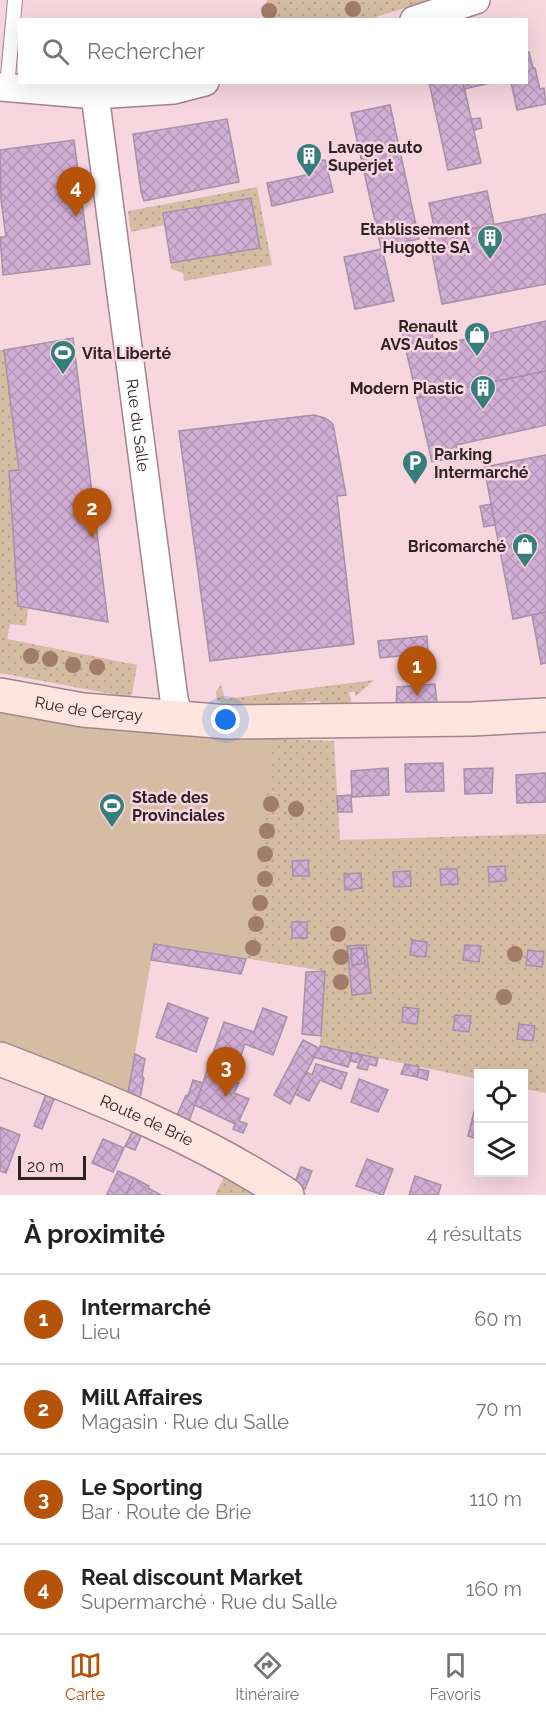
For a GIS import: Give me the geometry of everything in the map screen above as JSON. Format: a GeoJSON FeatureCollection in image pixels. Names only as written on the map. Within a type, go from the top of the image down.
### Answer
{"type":"FeatureCollection","features":[{"type":"Feature","properties":{"kind":"street"},"geometry":{"type":"LineString","coordinates":[[420,18],[476,0]]}},
{"type":"Feature","properties":{"kind":"street"},"geometry":{"type":"LineString","coordinates":[[3,87],[95,95],[174,90],[197,84]]}},
{"type":"Feature","properties":{"kind":"street","name":"Rue du Salle"},"geometry":{"type":"LineString","coordinates":[[95,95],[174,699],[179,718]]}},
{"type":"Feature","properties":{"kind":"street","name":"Rue de Cerçay"},"geometry":{"type":"LineString","coordinates":[[0,695],[83,710],[228,722],[472,719],[546,715]]}},
{"type":"Feature","properties":{"kind":"street","name":"Route de Brie"},"geometry":{"type":"LineString","coordinates":[[0,1059],[89,1093],[196,1142],[287,1195]]}},
{"type":"Feature","properties":{"kind":"lane"},"geometry":{"type":"LineString","coordinates":[[3,87],[15,0]]}},
{"type":"Feature","properties":{"kind":"shaded area"},"geometry":{"type":"Polygon","coordinates":[[[267,0],[430,0],[373,18],[266,18],[267,0]]]}},
{"type":"Feature","properties":{"kind":"shaded area"},"geometry":{"type":"Polygon","coordinates":[[[257,187],[272,265],[184,281],[183,273],[171,269],[171,263],[251,198],[163,213],[165,225],[131,232],[128,211],[257,187]]]}},
{"type":"Feature","properties":{"kind":"shaded area"},"geometry":{"type":"Polygon","coordinates":[[[0,350],[4,350],[19,470],[9,472],[18,606],[28,609],[26,626],[10,624],[7,639],[137,665],[132,695],[128,697],[0,673],[0,350]]]}},
{"type":"Feature","properties":{"kind":"shaded area"},"geometry":{"type":"Polygon","coordinates":[[[374,680],[355,697],[355,692],[349,692],[351,701],[347,706],[321,706],[320,701],[305,702],[305,706],[230,706],[217,701],[216,692],[221,684],[225,699],[374,680]]]}},
{"type":"Feature","properties":{"kind":"shaded area"},"geometry":{"type":"Polygon","coordinates":[[[0,711],[150,732],[274,739],[246,959],[154,944],[128,1093],[0,1042],[0,711]]]}},
{"type":"Feature","properties":{"kind":"shaded area"},"geometry":{"type":"Polygon","coordinates":[[[150,732],[334,741],[340,840],[546,834],[546,1093],[528,1090],[528,1069],[474,1069],[474,1078],[320,1046],[325,971],[155,944],[151,960],[150,732]]]}},
{"type":"Feature","properties":{"kind":"shaded area"},"geometry":{"type":"Polygon","coordinates":[[[225,1175],[256,1193],[255,1195],[215,1195],[225,1175]]]}},
{"type":"Feature","properties":{"kind":"building"},"geometry":{"type":"Polygon","coordinates":[[[529,52],[540,89],[544,88],[546,104],[517,110],[511,84],[528,84],[529,52]]]}},
{"type":"Feature","properties":{"kind":"building"},"geometry":{"type":"Polygon","coordinates":[[[429,84],[463,84],[481,163],[448,170],[429,84]]]}},
{"type":"Feature","properties":{"kind":"building"},"geometry":{"type":"Polygon","coordinates":[[[463,84],[486,84],[464,89],[463,84]]]}},
{"type":"Feature","properties":{"kind":"building"},"geometry":{"type":"Polygon","coordinates":[[[390,105],[419,239],[381,248],[351,113],[390,105]]]}},
{"type":"Feature","properties":{"kind":"building"},"geometry":{"type":"Polygon","coordinates":[[[480,118],[482,128],[474,130],[471,119],[480,118]]]}},
{"type":"Feature","properties":{"kind":"building"},"geometry":{"type":"Polygon","coordinates":[[[227,119],[239,182],[144,201],[133,134],[227,119]]]}},
{"type":"Feature","properties":{"kind":"building"},"geometry":{"type":"Polygon","coordinates":[[[74,140],[90,264],[3,275],[0,237],[6,237],[1,200],[0,150],[74,140]]]}},
{"type":"Feature","properties":{"kind":"building","name":"Lavage auto Superjet"},"geometry":{"type":"Polygon","coordinates":[[[325,160],[333,192],[272,206],[267,183],[311,174],[309,162],[325,160]]]}},
{"type":"Feature","properties":{"kind":"building"},"geometry":{"type":"Polygon","coordinates":[[[487,191],[494,224],[436,236],[429,203],[487,191]]]}},
{"type":"Feature","properties":{"kind":"building"},"geometry":{"type":"Polygon","coordinates":[[[251,198],[260,248],[171,263],[163,213],[251,198]]]}},
{"type":"Feature","properties":{"kind":"building","name":"Etablissement Hugotte SA"},"geometry":{"type":"Polygon","coordinates":[[[546,214],[546,284],[442,304],[429,238],[546,214]]]}},
{"type":"Feature","properties":{"kind":"building"},"geometry":{"type":"Polygon","coordinates":[[[382,249],[394,301],[355,309],[344,257],[382,249]]]}},
{"type":"Feature","properties":{"kind":"building","name":"Renault AVS Autos"},"geometry":{"type":"Polygon","coordinates":[[[546,321],[546,371],[417,398],[402,332],[431,326],[434,346],[546,321]]]}},
{"type":"Feature","properties":{"kind":"building"},"geometry":{"type":"Polygon","coordinates":[[[73,338],[108,622],[18,606],[9,471],[19,470],[4,350],[73,338]]]}},
{"type":"Feature","properties":{"kind":"building","name":"Modern Plastic"},"geometry":{"type":"Polygon","coordinates":[[[546,371],[546,425],[456,445],[458,457],[432,462],[417,398],[546,371]]]}},
{"type":"Feature","properties":{"kind":"building"},"geometry":{"type":"Polygon","coordinates":[[[314,415],[325,418],[333,424],[346,495],[337,496],[354,644],[210,661],[179,431],[314,415]]]}},
{"type":"Feature","properties":{"kind":"building","name":"Bricomarché"},"geometry":{"type":"Polygon","coordinates":[[[546,455],[546,612],[513,619],[484,467],[546,455]]]}},
{"type":"Feature","properties":{"kind":"building"},"geometry":{"type":"Polygon","coordinates":[[[491,504],[495,525],[484,527],[480,506],[491,504]]]}},
{"type":"Feature","properties":{"kind":"building"},"geometry":{"type":"Polygon","coordinates":[[[546,612],[546,663],[541,664],[532,615],[546,612]]]}},
{"type":"Feature","properties":{"kind":"building"},"geometry":{"type":"Polygon","coordinates":[[[427,636],[428,653],[380,658],[378,641],[427,636]]]}},
{"type":"Feature","properties":{"kind":"building"},"geometry":{"type":"Polygon","coordinates":[[[435,684],[437,705],[396,706],[397,687],[435,684]]]}},
{"type":"Feature","properties":{"kind":"building"},"geometry":{"type":"Polygon","coordinates":[[[443,763],[444,791],[406,792],[405,764],[443,763]]]}},
{"type":"Feature","properties":{"kind":"building"},"geometry":{"type":"Polygon","coordinates":[[[388,768],[389,795],[352,797],[351,771],[388,768]]]}},
{"type":"Feature","properties":{"kind":"building"},"geometry":{"type":"Polygon","coordinates":[[[493,768],[492,793],[465,794],[464,769],[493,768]]]}},
{"type":"Feature","properties":{"kind":"building"},"geometry":{"type":"Polygon","coordinates":[[[546,773],[546,802],[517,803],[516,775],[546,773]]]}},
{"type":"Feature","properties":{"kind":"building"},"geometry":{"type":"Polygon","coordinates":[[[351,795],[352,812],[338,812],[337,796],[351,795]]]}},
{"type":"Feature","properties":{"kind":"building"},"geometry":{"type":"Polygon","coordinates":[[[308,860],[309,876],[293,876],[292,861],[308,860]]]}},
{"type":"Feature","properties":{"kind":"building"},"geometry":{"type":"Polygon","coordinates":[[[505,866],[506,881],[489,882],[488,867],[505,866]]]}},
{"type":"Feature","properties":{"kind":"building"},"geometry":{"type":"Polygon","coordinates":[[[440,869],[457,869],[458,884],[441,885],[440,869]]]}},
{"type":"Feature","properties":{"kind":"building"},"geometry":{"type":"Polygon","coordinates":[[[410,871],[411,886],[394,887],[393,872],[410,871]]]}},
{"type":"Feature","properties":{"kind":"building"},"geometry":{"type":"Polygon","coordinates":[[[361,873],[362,888],[345,890],[344,874],[361,873]]]}},
{"type":"Feature","properties":{"kind":"building"},"geometry":{"type":"Polygon","coordinates":[[[292,922],[307,922],[307,938],[292,938],[292,922]]]}},
{"type":"Feature","properties":{"kind":"building"},"geometry":{"type":"Polygon","coordinates":[[[412,940],[427,942],[426,957],[410,955],[412,940]]]}},
{"type":"Feature","properties":{"kind":"building"},"geometry":{"type":"Polygon","coordinates":[[[154,944],[246,959],[241,974],[151,960],[154,944]]]}},
{"type":"Feature","properties":{"kind":"building"},"geometry":{"type":"Polygon","coordinates":[[[366,945],[371,993],[352,995],[347,946],[366,945]],[[363,948],[351,949],[352,965],[365,963],[363,948]]]}},
{"type":"Feature","properties":{"kind":"building"},"geometry":{"type":"Polygon","coordinates":[[[465,945],[481,946],[479,962],[463,960],[465,945]]]}},
{"type":"Feature","properties":{"kind":"building"},"geometry":{"type":"Polygon","coordinates":[[[363,948],[365,963],[352,965],[351,949],[363,948]]]}},
{"type":"Feature","properties":{"kind":"building"},"geometry":{"type":"Polygon","coordinates":[[[528,950],[544,952],[542,967],[526,965],[528,950]]]}},
{"type":"Feature","properties":{"kind":"building"},"geometry":{"type":"Polygon","coordinates":[[[325,971],[321,1036],[302,1034],[306,972],[325,971]]]}},
{"type":"Feature","properties":{"kind":"building"},"geometry":{"type":"Polygon","coordinates":[[[168,1003],[208,1018],[196,1052],[156,1037],[168,1003]]]}},
{"type":"Feature","properties":{"kind":"building"},"geometry":{"type":"Polygon","coordinates":[[[403,1007],[419,1009],[417,1024],[402,1022],[403,1007]]]}},
{"type":"Feature","properties":{"kind":"building"},"geometry":{"type":"Polygon","coordinates":[[[263,1008],[287,1017],[273,1055],[245,1044],[240,1058],[237,1056],[234,1064],[226,1062],[220,1075],[239,1083],[234,1093],[249,1099],[239,1121],[247,1124],[243,1133],[233,1129],[235,1124],[195,1105],[224,1022],[254,1032],[263,1008]]]}},
{"type":"Feature","properties":{"kind":"building"},"geometry":{"type":"Polygon","coordinates":[[[455,1015],[471,1016],[469,1032],[453,1030],[455,1015]]]}},
{"type":"Feature","properties":{"kind":"building"},"geometry":{"type":"Polygon","coordinates":[[[519,1024],[535,1026],[533,1041],[517,1039],[519,1024]]]}},
{"type":"Feature","properties":{"kind":"building"},"geometry":{"type":"Polygon","coordinates":[[[303,1040],[319,1048],[290,1104],[274,1095],[303,1040]]]}},
{"type":"Feature","properties":{"kind":"building"},"geometry":{"type":"Polygon","coordinates":[[[320,1046],[352,1053],[348,1067],[314,1057],[320,1046]]]}},
{"type":"Feature","properties":{"kind":"building"},"geometry":{"type":"Polygon","coordinates":[[[352,1053],[363,1055],[359,1063],[350,1061],[352,1053]]]}},
{"type":"Feature","properties":{"kind":"building"},"geometry":{"type":"Polygon","coordinates":[[[135,1054],[145,1059],[140,1098],[128,1093],[135,1054]]]}},
{"type":"Feature","properties":{"kind":"building"},"geometry":{"type":"Polygon","coordinates":[[[363,1055],[378,1058],[376,1066],[369,1064],[367,1070],[357,1068],[363,1055]]]}},
{"type":"Feature","properties":{"kind":"building"},"geometry":{"type":"Polygon","coordinates":[[[316,1064],[347,1073],[341,1089],[320,1080],[309,1101],[295,1094],[306,1072],[312,1075],[316,1064]]]}},
{"type":"Feature","properties":{"kind":"building"},"geometry":{"type":"Polygon","coordinates":[[[405,1064],[419,1067],[417,1077],[401,1074],[405,1064]]]}},
{"type":"Feature","properties":{"kind":"building"},"geometry":{"type":"Polygon","coordinates":[[[419,1069],[429,1071],[427,1080],[417,1077],[419,1069]]]}},
{"type":"Feature","properties":{"kind":"building"},"geometry":{"type":"Polygon","coordinates":[[[359,1079],[388,1090],[378,1112],[351,1102],[359,1079]]]}},
{"type":"Feature","properties":{"kind":"building"},"geometry":{"type":"Polygon","coordinates":[[[193,1080],[203,1083],[189,1121],[177,1115],[186,1095],[188,1096],[193,1080]]]}},
{"type":"Feature","properties":{"kind":"building"},"geometry":{"type":"Polygon","coordinates":[[[46,1094],[55,1097],[42,1129],[34,1126],[46,1094]]]}},
{"type":"Feature","properties":{"kind":"building"},"geometry":{"type":"Polygon","coordinates":[[[474,1112],[474,1138],[468,1136],[474,1112]]]}},
{"type":"Feature","properties":{"kind":"building"},"geometry":{"type":"Polygon","coordinates":[[[0,1127],[20,1135],[6,1173],[0,1171],[0,1127]]]}},
{"type":"Feature","properties":{"kind":"building"},"geometry":{"type":"Polygon","coordinates":[[[133,1130],[142,1134],[135,1150],[125,1146],[133,1130]]]}},
{"type":"Feature","properties":{"kind":"building"},"geometry":{"type":"Polygon","coordinates":[[[103,1139],[124,1148],[113,1172],[92,1163],[103,1139]]]}},
{"type":"Feature","properties":{"kind":"building"},"geometry":{"type":"Polygon","coordinates":[[[367,1159],[393,1169],[383,1195],[356,1186],[367,1159]]]}},
{"type":"Feature","properties":{"kind":"building"},"geometry":{"type":"Polygon","coordinates":[[[301,1167],[312,1171],[305,1189],[295,1182],[301,1167]]]}},
{"type":"Feature","properties":{"kind":"building"},"geometry":{"type":"Polygon","coordinates":[[[118,1171],[134,1178],[126,1195],[108,1195],[107,1194],[118,1171]]]}},
{"type":"Feature","properties":{"kind":"building"},"geometry":{"type":"Polygon","coordinates":[[[415,1176],[441,1185],[438,1195],[409,1195],[415,1176]]]}},
{"type":"Feature","properties":{"kind":"building"},"geometry":{"type":"Polygon","coordinates":[[[134,1178],[149,1186],[148,1188],[161,1195],[126,1195],[134,1178]]]}},
{"type":"Feature","properties":{"kind":"place","name":"Lavage auto Superjet"},"geometry":{"type":"Point","coordinates":[309,179]}},
{"type":"Feature","properties":{"kind":"place","name":"Real discount Market"},"geometry":{"type":"Point","coordinates":[76,217]}},
{"type":"Feature","properties":{"kind":"place","name":"Etablissement Hugotte SA"},"geometry":{"type":"Point","coordinates":[490,261]}},
{"type":"Feature","properties":{"kind":"place","name":"Renault AVS Autos"},"geometry":{"type":"Point","coordinates":[477,358]}},
{"type":"Feature","properties":{"kind":"place","name":"Vita Liberté"},"geometry":{"type":"Point","coordinates":[63,376]}},
{"type":"Feature","properties":{"kind":"place","name":"Modern Plastic"},"geometry":{"type":"Point","coordinates":[483,411]}},
{"type":"Feature","properties":{"kind":"place","name":"Parking Intermarché"},"geometry":{"type":"Point","coordinates":[415,486]}},
{"type":"Feature","properties":{"kind":"place","name":"Mill Affaires"},"geometry":{"type":"Point","coordinates":[92,538]}},
{"type":"Feature","properties":{"kind":"place","name":"Bricomarché"},"geometry":{"type":"Point","coordinates":[525,569]}},
{"type":"Feature","properties":{"kind":"place","name":"Intermarché"},"geometry":{"type":"Point","coordinates":[417,696]}},
{"type":"Feature","properties":{"kind":"place","name":"Stade des Provinciales"},"geometry":{"type":"Point","coordinates":[112,829]}},
{"type":"Feature","properties":{"kind":"place","name":"Le Sporting"},"geometry":{"type":"Point","coordinates":[226,1097]}}]}
